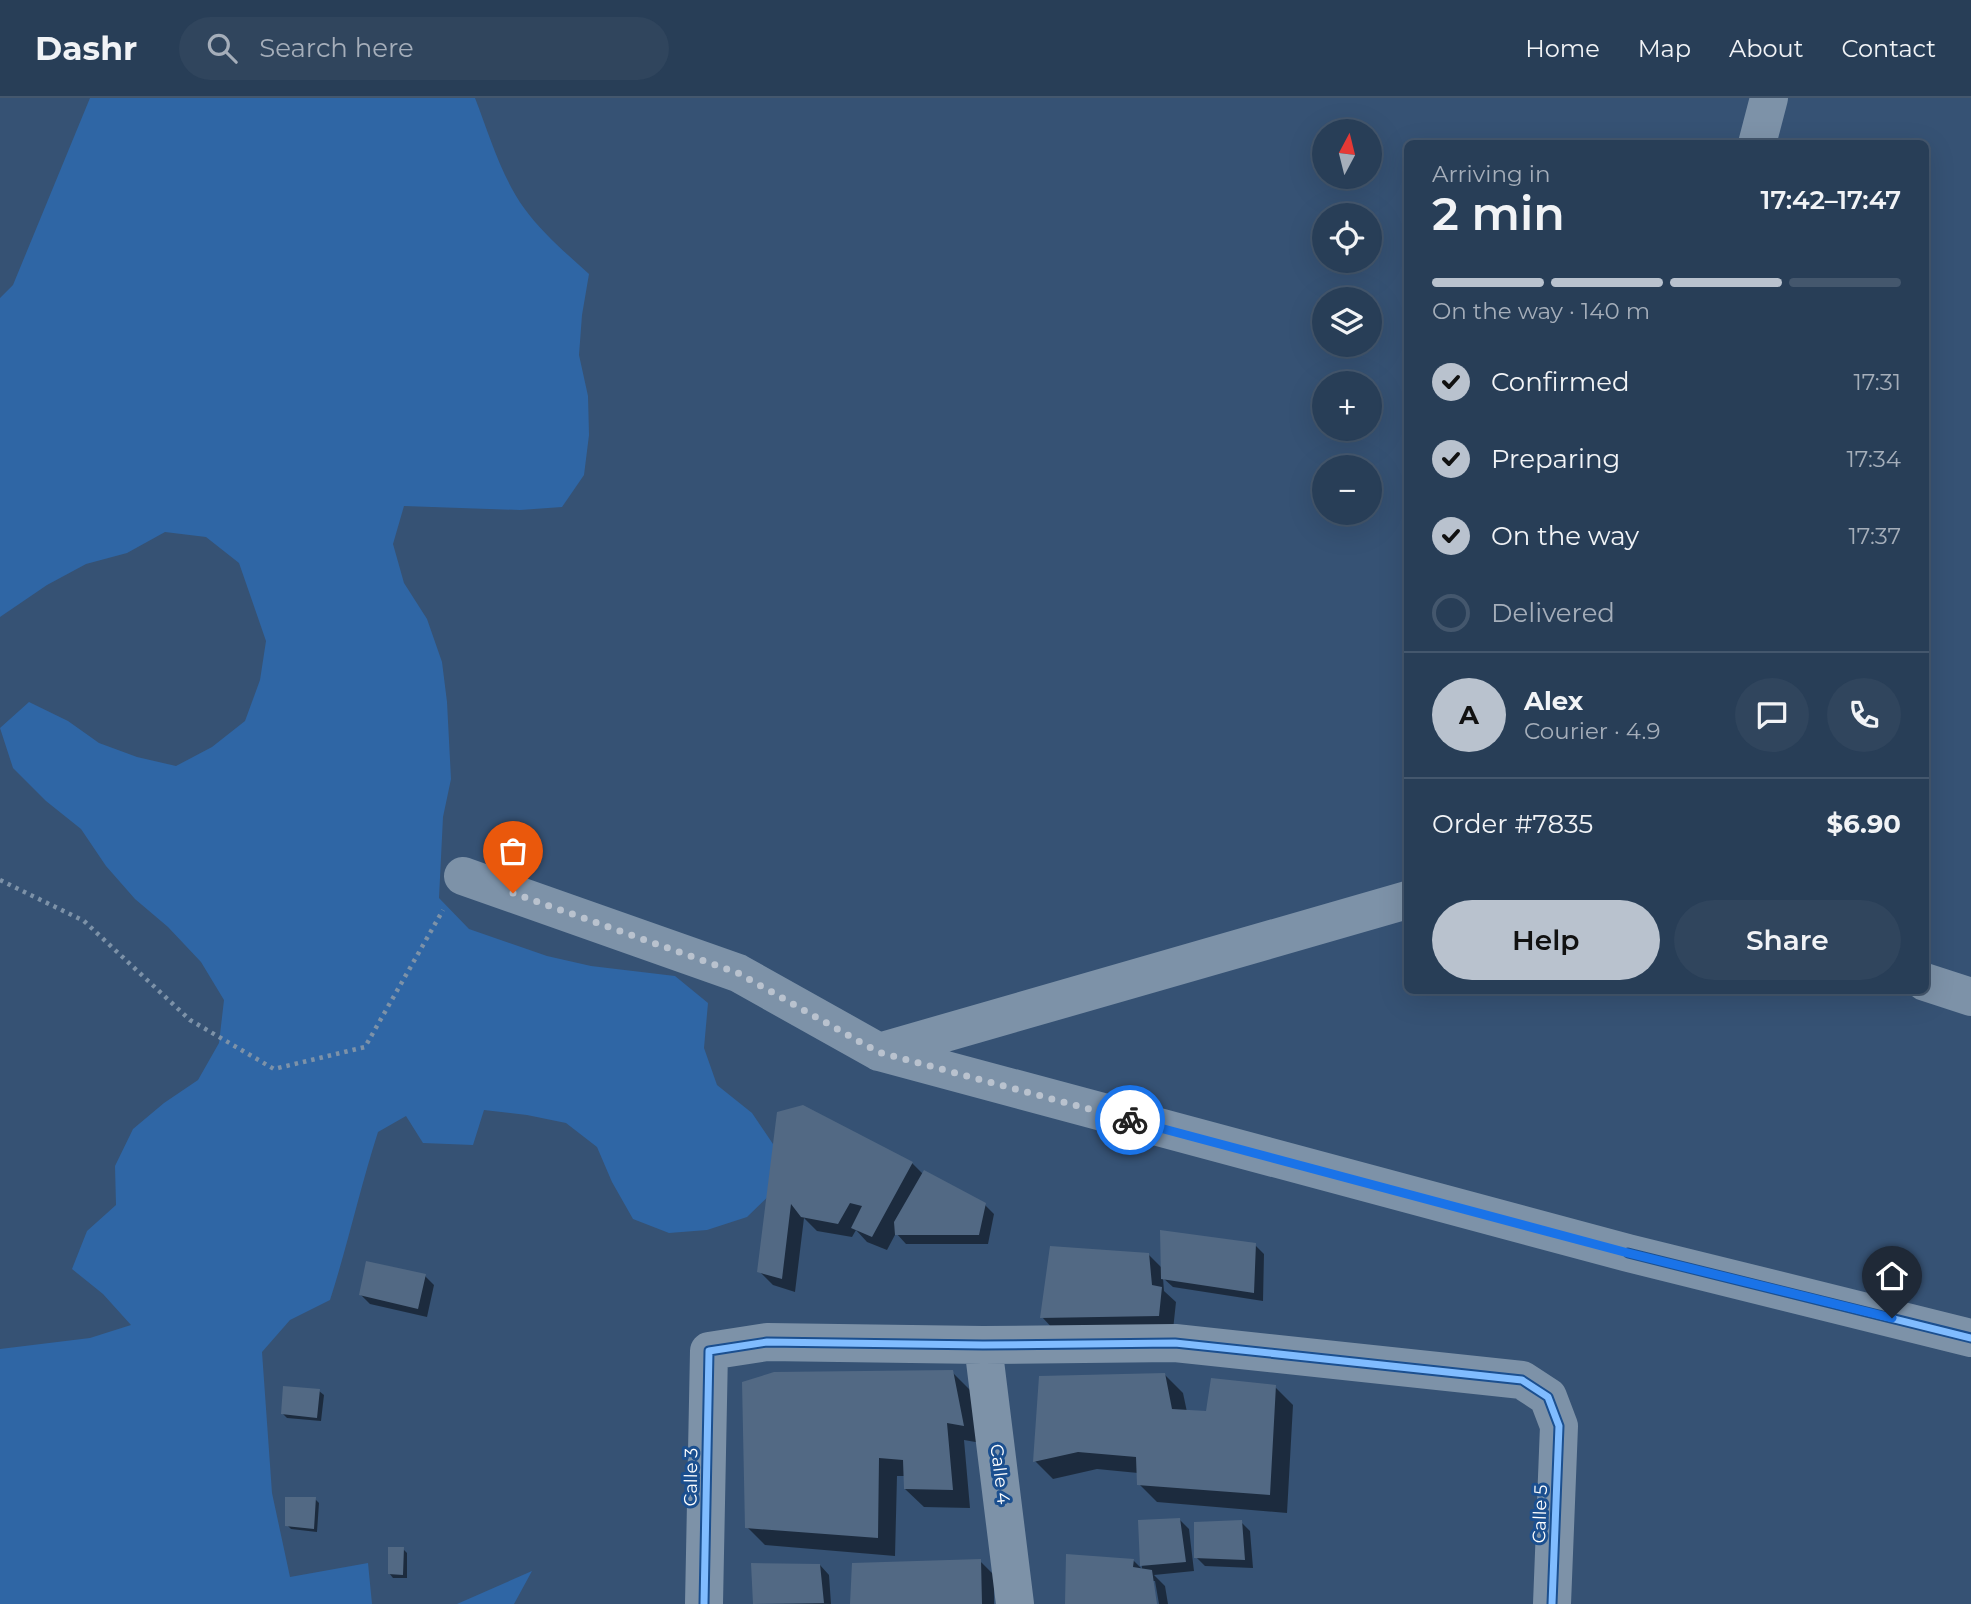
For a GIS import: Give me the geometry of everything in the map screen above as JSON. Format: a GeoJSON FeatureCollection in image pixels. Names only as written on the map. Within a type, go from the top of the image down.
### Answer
{"type":"FeatureCollection","features":[{"type":"Feature","properties":{"kind":"street"},"geometry":{"type":"LineString","coordinates":[[1758,140],[1769,98]]}},
{"type":"Feature","properties":{"kind":"street"},"geometry":{"type":"LineString","coordinates":[[463,876],[738,973],[878,1052],[1628,1253],[1971,1338]]}},
{"type":"Feature","properties":{"kind":"street"},"geometry":{"type":"LineString","coordinates":[[878,1052],[1404,901]]}},
{"type":"Feature","properties":{"kind":"street"},"geometry":{"type":"LineString","coordinates":[[1929,983],[1971,998]]}},
{"type":"Feature","properties":{"kind":"street","name":"Calle 3"},"geometry":{"type":"LineString","coordinates":[[704,1604],[709,1351],[767,1342],[983,1345]]}},
{"type":"Feature","properties":{"kind":"street","name":"Calle 5"},"geometry":{"type":"LineString","coordinates":[[983,1345],[1175,1343],[1522,1380],[1548,1397],[1559,1426],[1552,1604]]}},
{"type":"Feature","properties":{"kind":"street","name":"Calle 4"},"geometry":{"type":"LineString","coordinates":[[983,1345],[1015,1604]]}},
{"type":"Feature","properties":{"kind":"path"},"geometry":{"type":"LineString","coordinates":[[0,880],[84,921],[190,1020],[274,1069],[365,1047],[463,876]]}},
{"type":"Feature","properties":{"kind":"shaded area"},"geometry":{"type":"Polygon","coordinates":[[[90,98],[475,98],[496,154],[516,196],[539,226],[589,274],[579,355],[588,396],[589,435],[584,475],[562,507],[520,510],[404,506],[393,544],[404,583],[427,619],[442,662],[447,702],[451,779],[443,817],[439,898],[469,929],[547,956],[591,966],[675,976],[708,1003],[704,1048],[717,1085],[752,1113],[775,1147],[778,1187],[747,1217],[707,1230],[669,1233],[633,1219],[612,1182],[597,1147],[566,1123],[484,1110],[473,1145],[423,1143],[406,1116],[378,1132],[330,1300],[290,1320],[262,1352],[272,1493],[290,1577],[368,1563],[372,1604],[0,1604],[0,1349],[90,1338],[131,1325],[103,1294],[72,1269],[87,1231],[116,1205],[115,1166],[133,1129],[164,1103],[198,1080],[219,1043],[224,1000],[201,962],[168,927],[135,899],[106,866],[81,829],[46,801],[13,768],[0,728],[29,702],[68,721],[99,743],[137,757],[176,766],[212,747],[245,721],[260,680],[266,641],[239,563],[206,537],[165,532],[127,553],[86,564],[47,585],[0,617],[0,298],[13,285],[90,98]]]}},
{"type":"Feature","properties":{"kind":"shaded area"},"geometry":{"type":"Polygon","coordinates":[[[532,1571],[514,1604],[457,1604],[532,1571]]]}},
{"type":"Feature","properties":{"kind":"building"},"geometry":{"type":"Polygon","coordinates":[[[803,1105],[913,1162],[872,1237],[851,1228],[862,1206],[850,1203],[838,1224],[801,1217],[791,1204],[782,1279],[757,1272],[777,1112],[803,1105]]]}},
{"type":"Feature","properties":{"kind":"building"},"geometry":{"type":"Polygon","coordinates":[[[924,1170],[986,1203],[979,1235],[895,1235],[894,1222],[924,1170]]]}},
{"type":"Feature","properties":{"kind":"building"},"geometry":{"type":"Polygon","coordinates":[[[1160,1230],[1256,1243],[1254,1293],[1161,1279],[1160,1230]]]}},
{"type":"Feature","properties":{"kind":"building"},"geometry":{"type":"Polygon","coordinates":[[[1050,1246],[1149,1253],[1152,1285],[1162,1287],[1159,1316],[1040,1318],[1050,1246]]]}},
{"type":"Feature","properties":{"kind":"building"},"geometry":{"type":"Polygon","coordinates":[[[366,1261],[426,1274],[418,1309],[359,1295],[366,1261]]]}},
{"type":"Feature","properties":{"kind":"building"},"geometry":{"type":"Polygon","coordinates":[[[953,1370],[964,1426],[947,1423],[953,1490],[904,1489],[903,1460],[879,1458],[878,1538],[745,1528],[742,1382],[774,1372],[953,1370]]]}},
{"type":"Feature","properties":{"kind":"building"},"geometry":{"type":"Polygon","coordinates":[[[1165,1373],[1172,1409],[1206,1411],[1211,1378],[1276,1385],[1270,1495],[1137,1485],[1136,1457],[1078,1452],[1033,1462],[1039,1376],[1165,1373]]]}},
{"type":"Feature","properties":{"kind":"building"},"geometry":{"type":"Polygon","coordinates":[[[283,1386],[320,1389],[317,1418],[281,1414],[283,1386]]]}},
{"type":"Feature","properties":{"kind":"building"},"geometry":{"type":"Polygon","coordinates":[[[285,1497],[316,1497],[314,1529],[285,1526],[285,1497]]]}},
{"type":"Feature","properties":{"kind":"building"},"geometry":{"type":"Polygon","coordinates":[[[1180,1518],[1186,1562],[1140,1566],[1138,1520],[1180,1518]]]}},
{"type":"Feature","properties":{"kind":"building"},"geometry":{"type":"Polygon","coordinates":[[[1242,1520],[1245,1560],[1194,1558],[1194,1522],[1242,1520]]]}},
{"type":"Feature","properties":{"kind":"building"},"geometry":{"type":"Polygon","coordinates":[[[388,1547],[404,1547],[403,1575],[388,1574],[388,1547]]]}},
{"type":"Feature","properties":{"kind":"building"},"geometry":{"type":"Polygon","coordinates":[[[1066,1554],[1134,1559],[1133,1567],[1152,1570],[1157,1604],[1065,1604],[1066,1554]]]}},
{"type":"Feature","properties":{"kind":"building"},"geometry":{"type":"Polygon","coordinates":[[[981,1559],[982,1604],[850,1604],[852,1563],[981,1559]]]}},
{"type":"Feature","properties":{"kind":"building"},"geometry":{"type":"Polygon","coordinates":[[[751,1563],[820,1564],[824,1603],[753,1604],[751,1563]]]}},
{"type":"Feature","properties":{"kind":"cycle path"},"geometry":{"type":"LineString","coordinates":[[1628,1253],[1971,1338]]}},
{"type":"Feature","properties":{"kind":"cycle path"},"geometry":{"type":"LineString","coordinates":[[704,1604],[709,1351],[767,1342],[983,1345],[1175,1343],[1522,1380],[1548,1397],[1559,1426],[1552,1604]]}},
{"type":"Feature","properties":{"kind":"way so far"},"geometry":{"type":"LineString","coordinates":[[513,893],[738,973],[878,1052],[1130,1120]]}},
{"type":"Feature","properties":{"kind":"route"},"geometry":{"type":"LineString","coordinates":[[1130,1120],[1628,1253],[1892,1318]]}}]}
